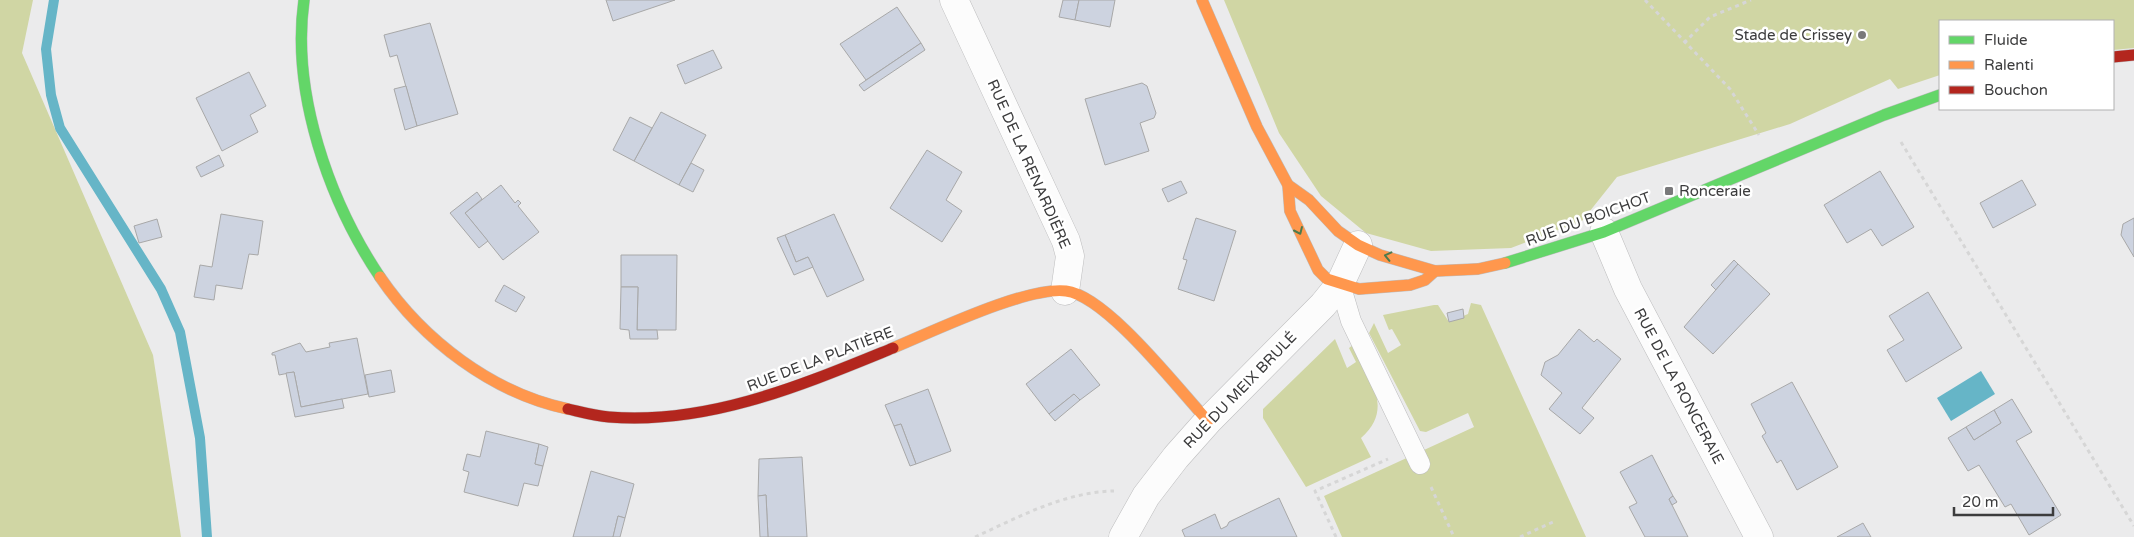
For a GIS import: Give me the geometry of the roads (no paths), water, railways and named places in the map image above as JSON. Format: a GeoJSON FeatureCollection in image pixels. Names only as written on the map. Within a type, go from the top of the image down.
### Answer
{"type":"FeatureCollection","features":[{"type":"Feature","properties":{"kind":"street","name":"RUE DE LA PLATIÈRE"},"geometry":{"type":"LineString","coordinates":[[304,0],[302,35],[304,77],[314,126],[333,193],[360,245],[395,300],[432,338],[480,373],[520,395],[562,410],[598,418],[649,420],[712,412],[778,394],[1013,301],[1065,291]]}},
{"type":"Feature","properties":{"kind":"street","name":"RUE DE LA RENARDIÈRE"},"geometry":{"type":"LineString","coordinates":[[954,0],[1066,240],[1070,256],[1065,291]]}},
{"type":"Feature","properties":{"kind":"street","name":"RUE DU BOICHOT"},"geometry":{"type":"LineString","coordinates":[[1202,0],[1257,127],[1288,185],[1290,210],[1318,270],[1327,279],[1359,289],[1410,285],[1425,280],[1434,271]]}},
{"type":"Feature","properties":{"kind":"street"},"geometry":{"type":"LineString","coordinates":[[2114,57],[2134,55]]}},
{"type":"Feature","properties":{"kind":"street","name":"RUE DU BOICHOT"},"geometry":{"type":"LineString","coordinates":[[1288,185],[1308,200],[1338,231],[1358,245],[1380,255],[1434,271],[1478,269],[1511,262],[1604,232],[1884,115],[1939,95]]}},
{"type":"Feature","properties":{"kind":"street","name":"RUE DE LA RONCERAIE"},"geometry":{"type":"LineString","coordinates":[[1604,232],[1628,289],[1760,537]]}},
{"type":"Feature","properties":{"kind":"street","name":"RUE DU MEIX BRULÉ"},"geometry":{"type":"LineString","coordinates":[[1123,537],[1146,496],[1208,421],[1323,305],[1340,284],[1358,245]]}},
{"type":"Feature","properties":{"kind":"street"},"geometry":{"type":"LineString","coordinates":[[1065,291],[1080,295],[1118,324],[1208,421]]}},
{"type":"Feature","properties":{"kind":"lane"},"geometry":{"type":"LineString","coordinates":[[1340,284],[1351,320],[1416,456]]}},
{"type":"Feature","properties":{"kind":"water"},"geometry":{"type":"Polygon","coordinates":[[[1981,371],[1995,394],[1951,421],[1937,398],[1981,371]]]}},
{"type":"Feature","properties":{"kind":"waterway"},"geometry":{"type":"LineString","coordinates":[[54,0],[46,49],[51,95],[60,128],[161,289],[180,332],[200,438],[207,537]]}},
{"type":"Feature","properties":{"kind":"place","name":"Stade de Crissey"},"geometry":{"type":"Point","coordinates":[1862,35]}},
{"type":"Feature","properties":{"kind":"place","name":"Ronceraie"},"geometry":{"type":"Point","coordinates":[1669,191]}}]}
